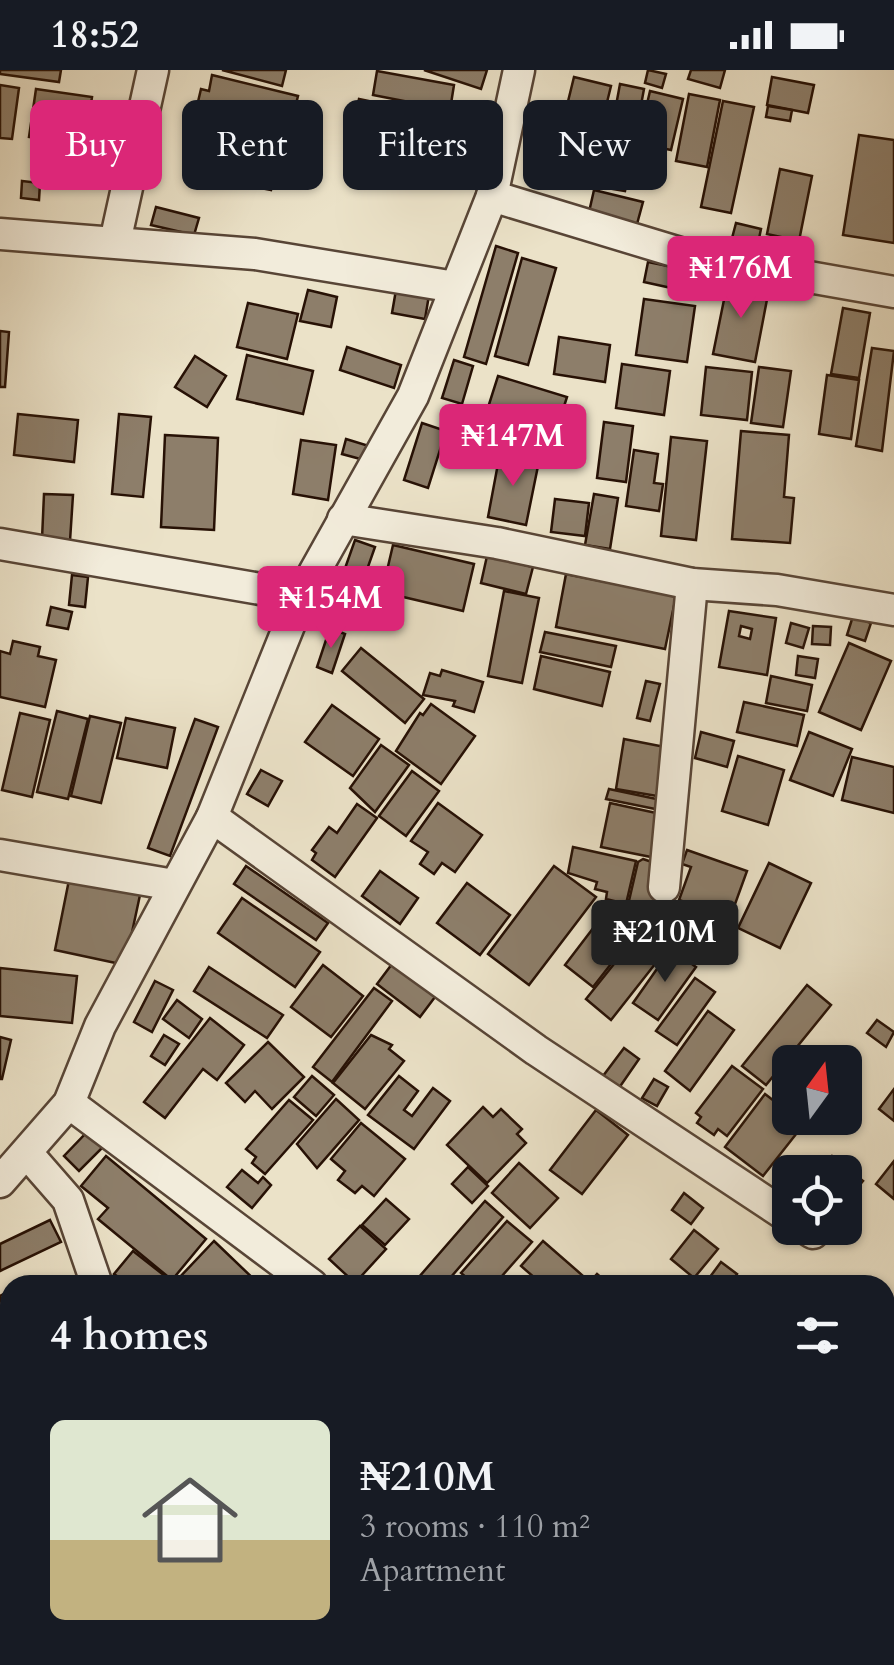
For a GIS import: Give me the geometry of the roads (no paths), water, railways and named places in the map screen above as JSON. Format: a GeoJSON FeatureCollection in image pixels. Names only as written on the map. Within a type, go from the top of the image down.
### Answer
{"type":"FeatureCollection","features":[{"type":"Feature","properties":{"kind":"street"},"geometry":{"type":"LineString","coordinates":[[115,242],[153,70]]}},
{"type":"Feature","properties":{"kind":"street"},"geometry":{"type":"LineString","coordinates":[[0,1182],[69,1103],[100,1026],[212,817],[301,596],[412,396],[492,196],[519,70]]}},
{"type":"Feature","properties":{"kind":"street"},"geometry":{"type":"LineString","coordinates":[[492,196],[690,256],[894,292]]}},
{"type":"Feature","properties":{"kind":"street"},"geometry":{"type":"LineString","coordinates":[[0,234],[255,254],[456,287]]}},
{"type":"Feature","properties":{"kind":"street"},"geometry":{"type":"LineString","coordinates":[[343,519],[496,543],[692,584],[777,590],[894,610]]}},
{"type":"Feature","properties":{"kind":"street"},"geometry":{"type":"LineString","coordinates":[[0,544],[301,596]]}},
{"type":"Feature","properties":{"kind":"street"},"geometry":{"type":"LineString","coordinates":[[664,887],[692,584]]}},
{"type":"Feature","properties":{"kind":"street"},"geometry":{"type":"LineString","coordinates":[[212,817],[536,1050],[772,1206]]}},
{"type":"Feature","properties":{"kind":"street"},"geometry":{"type":"LineString","coordinates":[[0,855],[174,885]]}},
{"type":"Feature","properties":{"kind":"street"},"geometry":{"type":"LineString","coordinates":[[69,1103],[299,1275]]}},
{"type":"Feature","properties":{"kind":"street"},"geometry":{"type":"LineString","coordinates":[[27,1153],[68,1200],[94,1275]]}}]}
